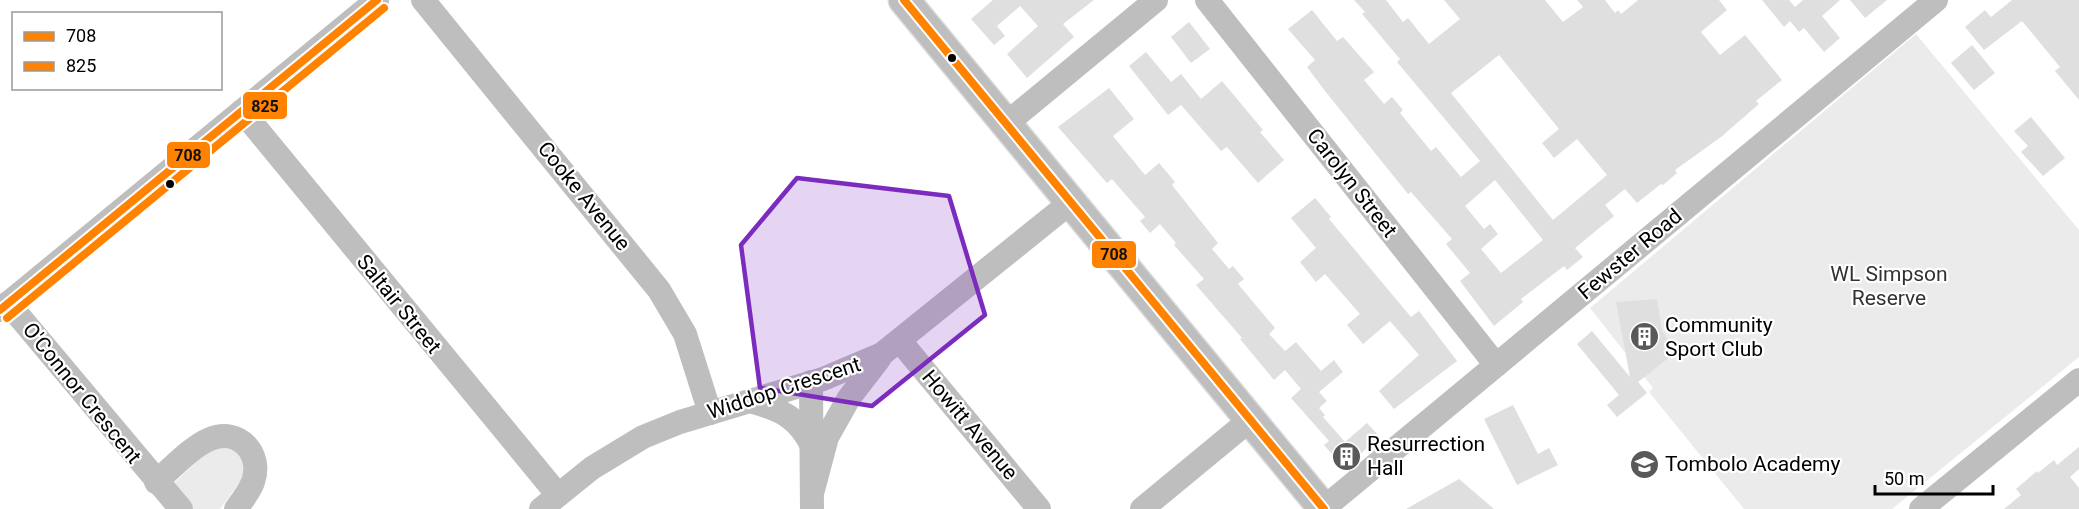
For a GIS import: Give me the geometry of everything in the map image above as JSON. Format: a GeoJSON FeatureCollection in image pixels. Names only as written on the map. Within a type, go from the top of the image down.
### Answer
{"type":"FeatureCollection","features":[{"type":"Feature","properties":{"kind":"main road"},"geometry":{"type":"LineString","coordinates":[[904,0],[1324,509]]}},
{"type":"Feature","properties":{"kind":"street"},"geometry":{"type":"LineString","coordinates":[[5,299],[242,111],[377,0]]}},
{"type":"Feature","properties":{"kind":"street","name":"Cooke Avenue"},"geometry":{"type":"LineString","coordinates":[[423,0],[659,290],[685,334],[710,413]]}},
{"type":"Feature","properties":{"kind":"street"},"geometry":{"type":"LineString","coordinates":[[1007,123],[1155,0]]}},
{"type":"Feature","properties":{"kind":"street","name":"Carolyn Street"},"geometry":{"type":"LineString","coordinates":[[1207,0],[1496,365]]}},
{"type":"Feature","properties":{"kind":"street","name":"Fewster Road"},"geometry":{"type":"LineString","coordinates":[[1324,509],[1936,0]]}},
{"type":"Feature","properties":{"kind":"street","name":"Saltair Street"},"geometry":{"type":"LineString","coordinates":[[242,111],[550,502]]}},
{"type":"Feature","properties":{"kind":"street","name":"Widdop Crescent"},"geometry":{"type":"LineString","coordinates":[[550,502],[592,468],[643,437],[710,413],[817,381],[891,348],[1071,202]]}},
{"type":"Feature","properties":{"kind":"street","name":"O'Connor Crescent"},"geometry":{"type":"LineString","coordinates":[[5,299],[156,482],[181,509]]}},
{"type":"Feature","properties":{"kind":"street"},"geometry":{"type":"LineString","coordinates":[[817,449],[849,398],[891,348]]}},
{"type":"Feature","properties":{"kind":"street","name":"Howitt Avenue"},"geometry":{"type":"LineString","coordinates":[[891,348],[1039,509]]}},
{"type":"Feature","properties":{"kind":"street"},"geometry":{"type":"LineString","coordinates":[[1921,509],[2079,380]]}},
{"type":"Feature","properties":{"kind":"street"},"geometry":{"type":"LineString","coordinates":[[812,500],[817,449],[817,381]]}},
{"type":"Feature","properties":{"kind":"street"},"geometry":{"type":"LineString","coordinates":[[750,401],[787,413],[803,429],[817,449]]}},
{"type":"Feature","properties":{"kind":"street"},"geometry":{"type":"LineString","coordinates":[[1142,509],[1251,420]]}},
{"type":"Feature","properties":{"kind":"street","name":"O'Connor Crescent"},"geometry":{"type":"LineString","coordinates":[[156,482],[207,440],[221,436],[234,436],[251,450],[256,462],[253,481],[236,509]]}},
{"type":"Feature","properties":{"kind":"highlighted area"},"geometry":{"type":"Polygon","coordinates":[[[797,178],[949,196],[985,315],[872,406],[760,388],[741,245],[797,178]]]}},
{"type":"Feature","properties":{"kind":"green space","name":"WL Simpson Reserve"},"geometry":{"type":"Polygon","coordinates":[[[1916,34],[2079,230],[2079,357],[1892,509],[1744,509],[1649,392],[1653,388],[1590,308],[1916,34]]]}},
{"type":"Feature","properties":{"kind":"green space"},"geometry":{"type":"Polygon","coordinates":[[[229,444],[245,453],[248,471],[220,509],[194,509],[172,485],[212,447],[229,444]]]}},
{"type":"Feature","properties":{"kind":"building"},"geometry":{"type":"Polygon","coordinates":[[[993,0],[1094,0],[1063,24],[1074,37],[1027,78],[1007,54],[1038,26],[1020,6],[997,26],[1005,36],[994,45],[971,19],[993,0]]]}},
{"type":"Feature","properties":{"kind":"building"},"geometry":{"type":"Polygon","coordinates":[[[1354,0],[1386,0],[1403,22],[1408,18],[1429,44],[1460,19],[1444,0],[1545,0],[1563,22],[1583,7],[1577,0],[1605,0],[1615,13],[1618,10],[1621,14],[1638,0],[1719,0],[1727,10],[1701,32],[1720,55],[1745,35],[1782,80],[1756,101],[1759,104],[1721,137],[1675,170],[1677,173],[1663,185],[1661,184],[1637,203],[1625,189],[1605,205],[1614,216],[1575,248],[1583,257],[1567,270],[1564,266],[1521,299],[1523,302],[1494,326],[1460,281],[1470,273],[1446,244],[1452,239],[1411,192],[1408,194],[1325,91],[1307,67],[1315,60],[1288,29],[1312,10],[1337,41],[1343,37],[1374,72],[1364,80],[1384,104],[1392,97],[1403,110],[1400,113],[1431,151],[1436,147],[1461,177],[1480,161],[1397,62],[1400,59],[1362,14],[1365,12],[1354,0]],[[1499,55],[1451,93],[1553,220],[1607,175],[1577,139],[1554,158],[1542,143],[1559,129],[1499,55]],[[1495,180],[1465,206],[1484,229],[1490,224],[1498,234],[1481,249],[1501,273],[1543,240],[1495,180]]]}},
{"type":"Feature","properties":{"kind":"building"},"geometry":{"type":"Polygon","coordinates":[[[1762,0],[1789,0],[1795,7],[1803,0],[1840,0],[1822,16],[1840,38],[1824,52],[1804,28],[1799,32],[1790,21],[1784,27],[1762,0]]]}},
{"type":"Feature","properties":{"kind":"building"},"geometry":{"type":"Polygon","coordinates":[[[1850,0],[1887,0],[1865,18],[1850,0]]]}},
{"type":"Feature","properties":{"kind":"building"},"geometry":{"type":"Polygon","coordinates":[[[2012,0],[2079,0],[2079,100],[2055,71],[2060,67],[2022,21],[1984,50],[1965,27],[1985,10],[1991,17],[2012,0]]]}},
{"type":"Feature","properties":{"kind":"building"},"geometry":{"type":"Polygon","coordinates":[[[1189,22],[1210,49],[1191,63],[1171,37],[1189,22]]]}},
{"type":"Feature","properties":{"kind":"building"},"geometry":{"type":"Polygon","coordinates":[[[1972,45],[1995,73],[1974,90],[1951,63],[1972,45]]]}},
{"type":"Feature","properties":{"kind":"building"},"geometry":{"type":"Polygon","coordinates":[[[1146,52],[1171,82],[1181,74],[1201,99],[1222,81],[1263,130],[1260,132],[1284,160],[1258,183],[1227,147],[1221,151],[1181,105],[1168,115],[1129,66],[1146,52]]]}},
{"type":"Feature","properties":{"kind":"building"},"geometry":{"type":"Polygon","coordinates":[[[1109,88],[1134,119],[1113,136],[1145,175],[1159,163],[1175,182],[1172,185],[1218,243],[1212,249],[1229,269],[1233,266],[1244,279],[1238,284],[1275,328],[1269,334],[1285,351],[1296,342],[1321,371],[1334,360],[1343,372],[1319,392],[1327,401],[1319,408],[1325,415],[1323,417],[1345,442],[1367,423],[1380,437],[1344,468],[1324,445],[1329,441],[1291,398],[1301,389],[1285,370],[1274,380],[1240,339],[1242,338],[1196,285],[1204,279],[1174,245],[1176,243],[1160,224],[1150,233],[1140,221],[1145,217],[1112,179],[1107,183],[1058,127],[1109,88]]]}},
{"type":"Feature","properties":{"kind":"building"},"geometry":{"type":"Polygon","coordinates":[[[2031,117],[2065,158],[2043,176],[2021,152],[2028,146],[2014,131],[2031,117]]]}},
{"type":"Feature","properties":{"kind":"building"},"geometry":{"type":"Polygon","coordinates":[[[1315,198],[1331,217],[1329,219],[1411,317],[1419,311],[1457,361],[1394,409],[1379,391],[1419,355],[1390,321],[1363,344],[1347,325],[1360,314],[1325,274],[1316,282],[1300,262],[1316,248],[1291,218],[1315,198]]]}},
{"type":"Feature","properties":{"kind":"building"},"geometry":{"type":"Polygon","coordinates":[[[1657,299],[1662,331],[1676,352],[1638,382],[1647,393],[1617,417],[1607,405],[1619,395],[1577,344],[1592,331],[1630,377],[1616,302],[1657,299]]]}},
{"type":"Feature","properties":{"kind":"building"},"geometry":{"type":"Polygon","coordinates":[[[1513,405],[1538,454],[1549,448],[1558,465],[1517,485],[1484,419],[1513,405]]]}},
{"type":"Feature","properties":{"kind":"building"},"geometry":{"type":"Polygon","coordinates":[[[2079,447],[2079,469],[2070,477],[2079,488],[2079,509],[2004,509],[2021,495],[2016,489],[2037,471],[2038,473],[2054,460],[2057,465],[2079,447]]]}},
{"type":"Feature","properties":{"kind":"building"},"geometry":{"type":"Polygon","coordinates":[[[1459,479],[1494,509],[1406,509],[1459,479]]]}},
{"type":"Feature","properties":{"kind":"transit line","name":"708"},"geometry":{"type":"LineString","coordinates":[[0,310],[377,0]]}},
{"type":"Feature","properties":{"kind":"transit line","name":"708"},"geometry":{"type":"LineString","coordinates":[[904,0],[1324,509]]}},
{"type":"Feature","properties":{"kind":"transit line","name":"825"},"geometry":{"type":"LineString","coordinates":[[7,318],[384,8]]}},
{"type":"Feature","properties":{"kind":"place","name":"Community Sport Club"},"geometry":{"type":"Point","coordinates":[1644,337]}},
{"type":"Feature","properties":{"kind":"place","name":"Resurrection Hall"},"geometry":{"type":"Point","coordinates":[1346,456]}},
{"type":"Feature","properties":{"kind":"place","name":"Tombolo Academy"},"geometry":{"type":"Point","coordinates":[1644,464]}}]}
